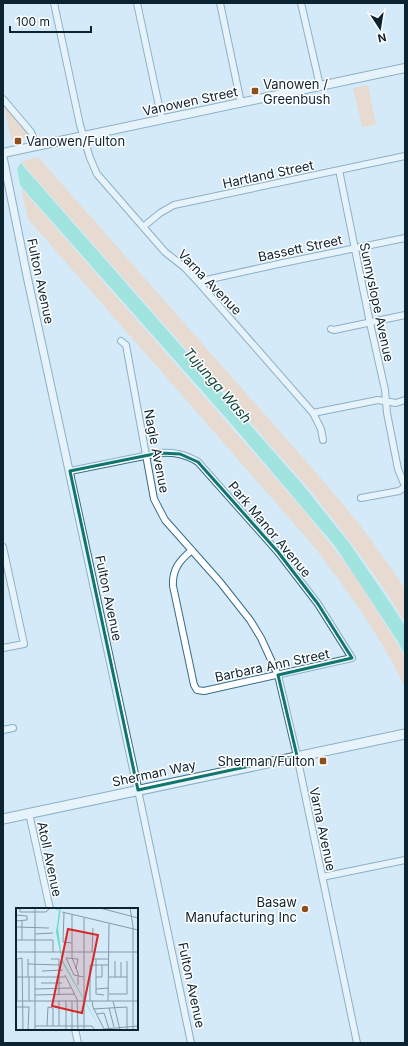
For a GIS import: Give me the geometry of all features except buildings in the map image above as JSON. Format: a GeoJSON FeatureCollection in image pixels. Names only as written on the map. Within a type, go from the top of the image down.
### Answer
{"type":"FeatureCollection","features":[{"type":"Feature","properties":{"kind":"main road","name":"Vanowen Street"},"geometry":{"type":"LineString","coordinates":[[3,153],[405,68]]}},
{"type":"Feature","properties":{"kind":"main road","name":"Sherman Way"},"geometry":{"type":"LineString","coordinates":[[3,819],[405,734]]}},
{"type":"Feature","properties":{"kind":"street"},"geometry":{"type":"LineString","coordinates":[[54,3],[83,136]]}},
{"type":"Feature","properties":{"kind":"street"},"geometry":{"type":"LineString","coordinates":[[136,3],[162,120]]}},
{"type":"Feature","properties":{"kind":"street"},"geometry":{"type":"LineString","coordinates":[[220,3],[241,103]]}},
{"type":"Feature","properties":{"kind":"street"},"geometry":{"type":"LineString","coordinates":[[301,3],[320,86]]}},
{"type":"Feature","properties":{"kind":"street"},"geometry":{"type":"LineString","coordinates":[[3,99],[32,132],[36,146]]}},
{"type":"Feature","properties":{"kind":"street","name":"Varna Avenue"},"geometry":{"type":"LineString","coordinates":[[83,136],[92,166],[97,174],[165,252],[184,267],[200,284],[313,413],[321,429],[323,440]]}},
{"type":"Feature","properties":{"kind":"street","name":"Hartland Street"},"geometry":{"type":"LineString","coordinates":[[143,227],[160,213],[174,205],[405,156]]}},
{"type":"Feature","properties":{"kind":"street","name":"Fulton Avenue"},"geometry":{"type":"LineString","coordinates":[[3,158],[191,1043]]}},
{"type":"Feature","properties":{"kind":"street","name":"Sunnyslope Avenue"},"geometry":{"type":"LineString","coordinates":[[339,170],[354,248],[385,390],[386,413],[398,469],[405,487]]}},
{"type":"Feature","properties":{"kind":"street","name":"Bassett Street"},"geometry":{"type":"LineString","coordinates":[[200,284],[206,280],[214,278],[405,238]]}},
{"type":"Feature","properties":{"kind":"street"},"geometry":{"type":"LineString","coordinates":[[331,329],[334,330],[405,315]]}},
{"type":"Feature","properties":{"kind":"street","name":"Nagle Avenue"},"geometry":{"type":"LineString","coordinates":[[121,341],[126,345],[154,499],[165,520],[192,550]]}},
{"type":"Feature","properties":{"kind":"street"},"geometry":{"type":"LineString","coordinates":[[313,413],[378,400],[396,403],[405,400]]}},
{"type":"Feature","properties":{"kind":"street","name":"Park Manor Avenue"},"geometry":{"type":"LineString","coordinates":[[70,471],[159,453],[171,452],[190,457],[198,462],[278,552],[318,604],[352,658]]}},
{"type":"Feature","properties":{"kind":"street"},"geometry":{"type":"LineString","coordinates":[[361,498],[399,491],[405,487]]}},
{"type":"Feature","properties":{"kind":"street"},"geometry":{"type":"LineString","coordinates":[[3,547],[24,644],[3,648]]}},
{"type":"Feature","properties":{"kind":"street","name":"Varna Avenue"},"geometry":{"type":"LineString","coordinates":[[192,550],[250,620],[261,638],[278,675],[297,756],[357,1043]]}},
{"type":"Feature","properties":{"kind":"street","name":"Barbara Ann Street"},"geometry":{"type":"LineString","coordinates":[[192,550],[178,563],[172,578],[192,677],[197,690],[204,691],[352,658]]}},
{"type":"Feature","properties":{"kind":"street"},"geometry":{"type":"LineString","coordinates":[[3,730],[13,728]]}},
{"type":"Feature","properties":{"kind":"street","name":"Atoll Avenue"},"geometry":{"type":"LineString","coordinates":[[29,814],[50,908]]}},
{"type":"Feature","properties":{"kind":"street"},"geometry":{"type":"LineString","coordinates":[[322,877],[405,860]]}},
{"type":"Feature","properties":{"kind":"street"},"geometry":{"type":"LineString","coordinates":[[75,1030],[78,1043]]}},
{"type":"Feature","properties":{"kind":"highlighted area"},"geometry":{"type":"Polygon","coordinates":[[[159,453],[180,454],[198,462],[278,552],[318,604],[352,658],[278,675],[297,756],[138,790],[70,471],[159,453]]]}},
{"type":"Feature","properties":{"kind":"shaded area"},"geometry":{"type":"Polygon","coordinates":[[[368,85],[376,125],[362,127],[353,88],[368,85]]]}},
{"type":"Feature","properties":{"kind":"shaded area"},"geometry":{"type":"Polygon","coordinates":[[[6,105],[26,128],[30,137],[14,140],[11,139],[4,106],[6,105]]]}},
{"type":"Feature","properties":{"kind":"shaded area"},"geometry":{"type":"Polygon","coordinates":[[[3,143],[303,485],[350,544],[405,626],[405,655],[397,640],[335,546],[234,427],[3,166],[3,143]]]}},
{"type":"Feature","properties":{"kind":"shaded area"},"geometry":{"type":"Polygon","coordinates":[[[38,157],[319,476],[360,525],[405,589],[405,623],[395,605],[372,571],[310,490],[21,162],[38,157]]]}},
{"type":"Feature","properties":{"kind":"shaded area"},"geometry":{"type":"Polygon","coordinates":[[[21,188],[307,514],[355,576],[405,658],[405,687],[396,668],[374,631],[337,577],[311,543],[28,219],[21,188]]]}},
{"type":"Feature","properties":{"kind":"pier"},"geometry":{"type":"Polygon","coordinates":[[[3,141],[21,162],[17,169],[21,188],[3,168],[3,141]]]}},
{"type":"Feature","properties":{"kind":"place","name":"Vanowen / Greenbush"},"geometry":{"type":"Point","coordinates":[255,91]}},
{"type":"Feature","properties":{"kind":"place","name":"Vanowen/Fulton"},"geometry":{"type":"Point","coordinates":[18,141]}},
{"type":"Feature","properties":{"kind":"place","name":"Sherman/Fulton"},"geometry":{"type":"Point","coordinates":[323,761]}},
{"type":"Feature","properties":{"kind":"place","name":"Basaw Manufacturing Inc"},"geometry":{"type":"Point","coordinates":[305,909]}},
{"type":"Feature","properties":{"kind":"water label","name":"Tujunga Wash"},"geometry":{"type":"Point","coordinates":[218,385]}}]}
